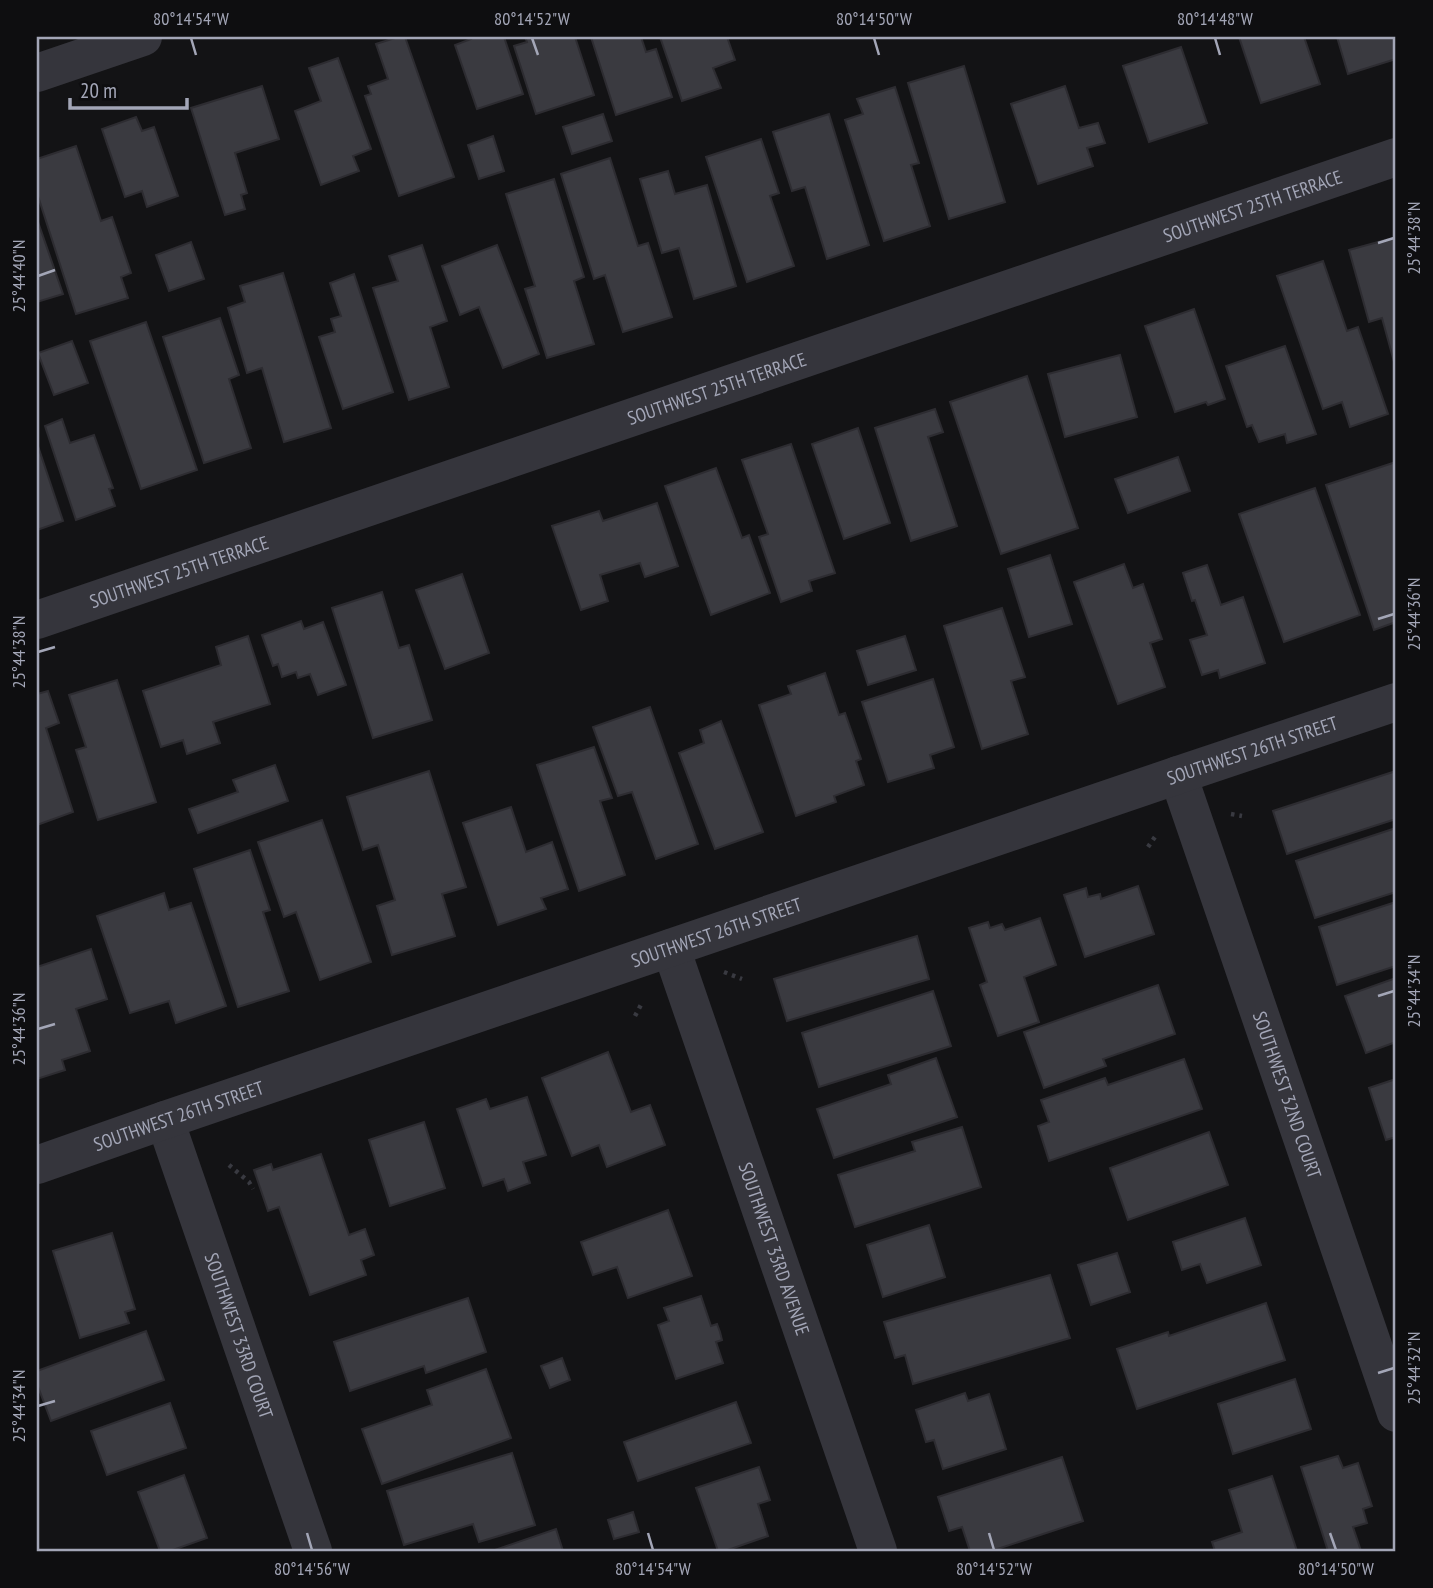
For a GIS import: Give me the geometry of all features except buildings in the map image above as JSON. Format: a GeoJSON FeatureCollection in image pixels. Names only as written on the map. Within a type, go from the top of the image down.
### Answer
{"type":"FeatureCollection","features":[{"type":"Feature","properties":{"kind":"street"},"geometry":{"type":"LineString","coordinates":[[37,73],[143,37]]}},
{"type":"Feature","properties":{"kind":"street","name":"SOUTHWEST 25TH TERRACE"},"geometry":{"type":"LineString","coordinates":[[37,620],[1396,157]]}},
{"type":"Feature","properties":{"kind":"street","name":"SOUTHWEST 26TH STREET"},"geometry":{"type":"LineString","coordinates":[[37,1166],[165,1120],[1396,702]]}},
{"type":"Feature","properties":{"kind":"street","name":"SOUTHWEST 32ND COURT"},"geometry":{"type":"LineString","coordinates":[[1178,775],[1396,1413]]}},
{"type":"Feature","properties":{"kind":"street","name":"SOUTHWEST 33RD AVENUE"},"geometry":{"type":"LineString","coordinates":[[671,948],[878,1551]]}},
{"type":"Feature","properties":{"kind":"street","name":"SOUTHWEST 33RD COURT"},"geometry":{"type":"LineString","coordinates":[[165,1120],[313,1551]]}},
{"type":"Feature","properties":{"kind":"path"},"geometry":{"type":"LineString","coordinates":[[717,970],[742,979]]}},
{"type":"Feature","properties":{"kind":"path"},"geometry":{"type":"LineString","coordinates":[[635,1016],[643,1001]]}},
{"type":"Feature","properties":{"kind":"path"},"geometry":{"type":"LineString","coordinates":[[229,1165],[249,1182],[253,1189]]}}]}
